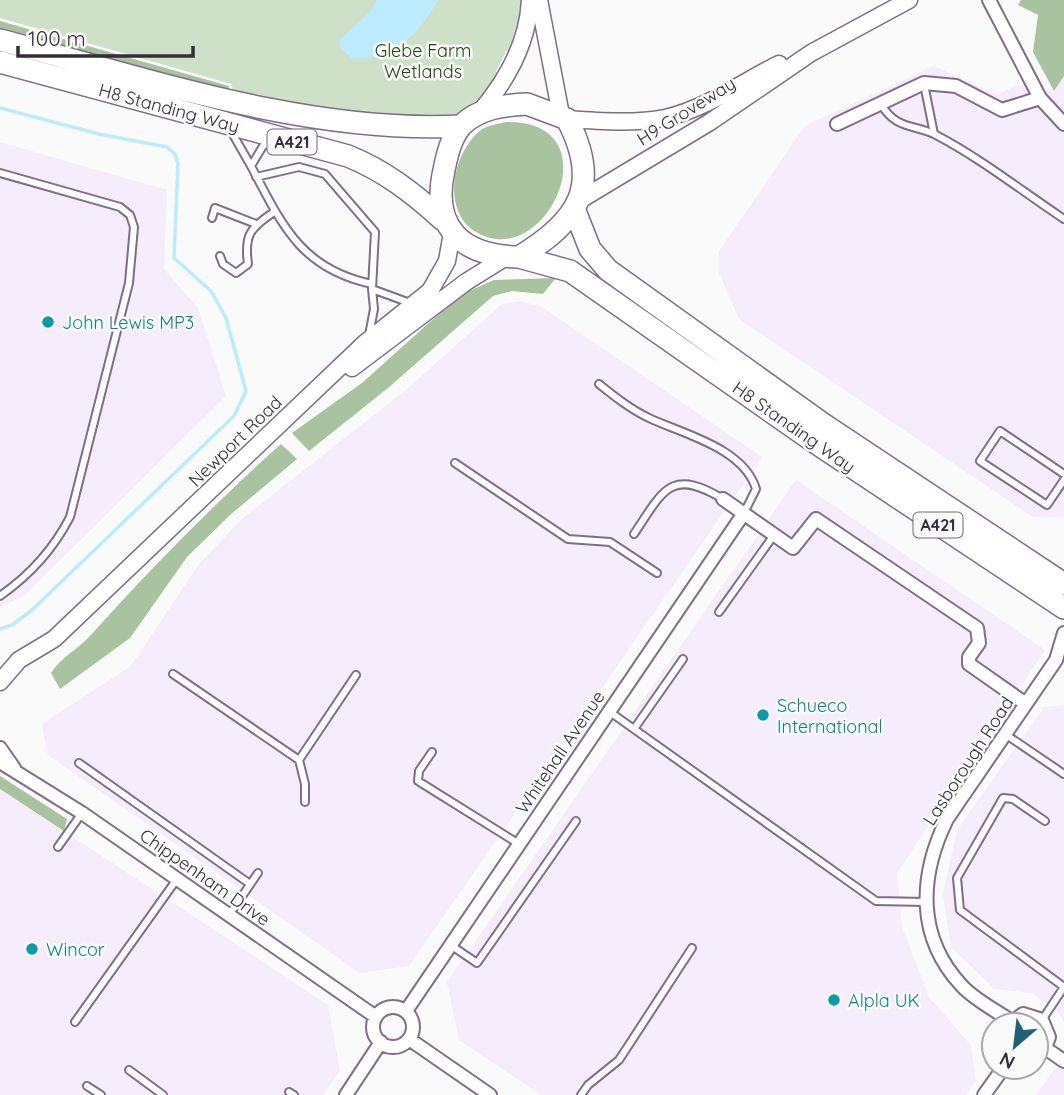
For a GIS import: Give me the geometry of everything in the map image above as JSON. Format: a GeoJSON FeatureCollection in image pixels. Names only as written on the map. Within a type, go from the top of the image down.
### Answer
{"type":"FeatureCollection","features":[{"type":"Feature","properties":{"kind":"highway","name":"H8 Standing Way"},"geometry":{"type":"LineString","coordinates":[[0,40],[311,119],[409,129],[470,120]]}},
{"type":"Feature","properties":{"kind":"highway","name":"H8 Standing Way"},"geometry":{"type":"LineString","coordinates":[[0,62],[294,142],[375,167],[411,191],[447,226]]}},
{"type":"Feature","properties":{"kind":"highway"},"geometry":{"type":"LineString","coordinates":[[527,104],[564,117],[581,145],[584,177],[578,205],[544,242],[513,257],[483,253],[447,226],[440,187],[449,150],[470,120],[503,105],[527,104]]}},
{"type":"Feature","properties":{"kind":"highway","name":"H8 Standing Way"},"geometry":{"type":"LineString","coordinates":[[578,205],[590,249],[603,280]]}},
{"type":"Feature","properties":{"kind":"highway","name":"H8 Standing Way"},"geometry":{"type":"LineString","coordinates":[[513,257],[603,280],[1031,563],[1060,597]]}},
{"type":"Feature","properties":{"kind":"highway","name":"H8 Standing Way"},"geometry":{"type":"LineString","coordinates":[[627,297],[813,441],[1060,597]]}},
{"type":"Feature","properties":{"kind":"street"},"geometry":{"type":"LineString","coordinates":[[470,120],[501,87],[528,30],[530,0]]}},
{"type":"Feature","properties":{"kind":"street"},"geometry":{"type":"LineString","coordinates":[[539,0],[564,117]]}},
{"type":"Feature","properties":{"kind":"street","name":"H9 Groveway"},"geometry":{"type":"LineString","coordinates":[[578,205],[639,162],[709,122],[810,52],[909,0]]}},
{"type":"Feature","properties":{"kind":"street"},"geometry":{"type":"LineString","coordinates":[[992,2],[1040,98],[1064,124]]}},
{"type":"Feature","properties":{"kind":"street","name":"H9 Groveway"},"geometry":{"type":"LineString","coordinates":[[564,117],[631,122],[667,117],[697,107],[785,60],[810,52]]}},
{"type":"Feature","properties":{"kind":"street"},"geometry":{"type":"LineString","coordinates":[[837,124],[924,83],[956,86],[1002,110],[1040,98]]}},
{"type":"Feature","properties":{"kind":"street","name":"Newport Road"},"geometry":{"type":"LineString","coordinates":[[0,681],[19,660],[54,639],[365,343],[430,290],[447,261],[447,226]]}},
{"type":"Feature","properties":{"kind":"street"},"geometry":{"type":"LineString","coordinates":[[276,428],[454,291],[513,257]]}},
{"type":"Feature","properties":{"kind":"street"},"geometry":{"type":"LineString","coordinates":[[723,499],[793,548],[816,519],[976,628],[979,643],[969,657],[969,664],[1026,704]]}},
{"type":"Feature","properties":{"kind":"street","name":"Whitehall Avenue"},"geometry":{"type":"LineString","coordinates":[[406,1011],[609,712],[748,517]]}},
{"type":"Feature","properties":{"kind":"street"},"geometry":{"type":"LineString","coordinates":[[1031,563],[1064,572]]}},
{"type":"Feature","properties":{"kind":"street"},"geometry":{"type":"LineString","coordinates":[[1060,597],[1064,632]]}},
{"type":"Feature","properties":{"kind":"street","name":"Lasborough Road"},"geometry":{"type":"LineString","coordinates":[[994,1011],[964,988],[942,962],[931,939],[926,902],[938,837],[1005,734],[1060,659],[1064,632]]}},
{"type":"Feature","properties":{"kind":"street","name":"Newport Road"},"geometry":{"type":"LineString","coordinates":[[0,662],[19,660]]}},
{"type":"Feature","properties":{"kind":"street","name":"Chippenham Drive"},"geometry":{"type":"LineString","coordinates":[[0,748],[14,768]]}},
{"type":"Feature","properties":{"kind":"street","name":"Chippenham Drive"},"geometry":{"type":"LineString","coordinates":[[0,762],[14,768],[82,813],[376,1017]]}},
{"type":"Feature","properties":{"kind":"street"},"geometry":{"type":"LineString","coordinates":[[390,1007],[406,1011],[413,1024],[409,1040],[392,1046],[381,1042],[373,1027],[376,1017],[390,1007]]}},
{"type":"Feature","properties":{"kind":"street"},"geometry":{"type":"LineString","coordinates":[[409,1040],[490,1095]]}},
{"type":"Feature","properties":{"kind":"street"},"geometry":{"type":"LineString","coordinates":[[346,1095],[381,1042]]}},
{"type":"Feature","properties":{"kind":"lane"},"geometry":{"type":"LineString","coordinates":[[924,83],[934,134]]}},
{"type":"Feature","properties":{"kind":"lane"},"geometry":{"type":"LineString","coordinates":[[881,103],[887,114],[908,128],[934,134],[1064,219]]}},
{"type":"Feature","properties":{"kind":"lane"},"geometry":{"type":"LineString","coordinates":[[227,124],[274,212],[312,258],[328,271],[372,286],[401,302],[416,304]]}},
{"type":"Feature","properties":{"kind":"lane"},"geometry":{"type":"LineString","coordinates":[[250,166],[263,146],[275,141],[294,142]]}},
{"type":"Feature","properties":{"kind":"lane"},"geometry":{"type":"LineString","coordinates":[[256,177],[299,167],[325,174],[375,232],[373,326],[365,343]]}},
{"type":"Feature","properties":{"kind":"lane"},"geometry":{"type":"LineString","coordinates":[[0,173],[120,207],[130,215],[134,228],[129,283],[70,517],[57,541],[34,567],[0,596]]}},
{"type":"Feature","properties":{"kind":"lane"},"geometry":{"type":"LineString","coordinates":[[212,218],[215,208],[256,224]]}},
{"type":"Feature","properties":{"kind":"lane"},"geometry":{"type":"LineString","coordinates":[[220,256],[223,264],[236,272],[245,268],[248,264],[245,242],[256,224],[274,212]]}},
{"type":"Feature","properties":{"kind":"lane"},"geometry":{"type":"LineString","coordinates":[[599,384],[634,410],[684,431],[743,467],[756,489],[748,517]]}},
{"type":"Feature","properties":{"kind":"lane"},"geometry":{"type":"LineString","coordinates":[[1000,431],[1064,477],[1046,505],[980,461],[1000,431]]}},
{"type":"Feature","properties":{"kind":"lane"},"geometry":{"type":"LineString","coordinates":[[455,463],[568,539],[610,542],[657,573]]}},
{"type":"Feature","properties":{"kind":"lane"},"geometry":{"type":"LineString","coordinates":[[634,534],[663,494],[675,484],[694,484],[723,499]]}},
{"type":"Feature","properties":{"kind":"lane"},"geometry":{"type":"LineString","coordinates":[[719,612],[774,535]]}},
{"type":"Feature","properties":{"kind":"lane"},"geometry":{"type":"LineString","coordinates":[[634,729],[683,659]]}},
{"type":"Feature","properties":{"kind":"lane"},"geometry":{"type":"LineString","coordinates":[[173,674],[299,760],[305,784],[305,802]]}},
{"type":"Feature","properties":{"kind":"lane"},"geometry":{"type":"LineString","coordinates":[[299,760],[356,675]]}},
{"type":"Feature","properties":{"kind":"lane"},"geometry":{"type":"LineString","coordinates":[[609,712],[876,901],[926,902]]}},
{"type":"Feature","properties":{"kind":"lane"},"geometry":{"type":"LineString","coordinates":[[1005,734],[1064,774]]}},
{"type":"Feature","properties":{"kind":"lane"},"geometry":{"type":"LineString","coordinates":[[432,752],[419,771],[418,781],[519,845]]}},
{"type":"Feature","properties":{"kind":"lane"},"geometry":{"type":"LineString","coordinates":[[79,763],[250,884]]}},
{"type":"Feature","properties":{"kind":"lane"},"geometry":{"type":"LineString","coordinates":[[1045,821],[1013,799],[1003,797],[957,878],[960,910],[1064,987],[1048,1011]]}},
{"type":"Feature","properties":{"kind":"lane"},"geometry":{"type":"LineString","coordinates":[[58,847],[82,813]]}},
{"type":"Feature","properties":{"kind":"lane"},"geometry":{"type":"LineString","coordinates":[[450,945],[477,962],[576,821]]}},
{"type":"Feature","properties":{"kind":"lane"},"geometry":{"type":"LineString","coordinates":[[229,915],[258,873]]}},
{"type":"Feature","properties":{"kind":"lane"},"geometry":{"type":"LineString","coordinates":[[75,1022],[177,879]]}},
{"type":"Feature","properties":{"kind":"lane"},"geometry":{"type":"LineString","coordinates":[[581,1095],[588,1085],[619,1060],[692,948]]}},
{"type":"Feature","properties":{"kind":"lane"},"geometry":{"type":"LineString","coordinates":[[129,1070],[163,1095]]}},
{"type":"Feature","properties":{"kind":"lane"},"geometry":{"type":"LineString","coordinates":[[87,1086],[102,1095]]}},
{"type":"Feature","properties":{"kind":"shaded area"},"geometry":{"type":"Polygon","coordinates":[[[934,66],[998,95],[1016,85],[1054,91],[1064,76],[1064,518],[1033,517],[739,319],[719,273],[719,251],[805,126],[934,66]]]}},
{"type":"Feature","properties":{"kind":"shaded area"},"geometry":{"type":"Polygon","coordinates":[[[0,142],[167,190],[164,269],[198,308],[226,396],[25,595],[0,607],[0,142]]]}},
{"type":"Feature","properties":{"kind":"shaded area"},"geometry":{"type":"Polygon","coordinates":[[[520,301],[542,307],[762,457],[409,966],[360,973],[48,755],[42,724],[131,666],[199,564],[242,519],[407,389],[502,304],[520,301]]]}},
{"type":"Feature","properties":{"kind":"shaded area"},"geometry":{"type":"Polygon","coordinates":[[[796,480],[1045,650],[897,873],[902,927],[929,997],[971,1045],[976,1081],[966,1095],[541,1095],[459,1040],[447,982],[796,480]]]}},
{"type":"Feature","properties":{"kind":"shaded area"},"geometry":{"type":"Polygon","coordinates":[[[1064,705],[1064,1022],[1059,1013],[1032,993],[995,989],[951,947],[943,894],[957,830],[1044,707],[1064,705]]]}},
{"type":"Feature","properties":{"kind":"shaded area"},"geometry":{"type":"Polygon","coordinates":[[[0,789],[328,1005],[340,1071],[323,1095],[0,1095],[0,789]]]}},
{"type":"Feature","properties":{"kind":"shaded area"},"geometry":{"type":"Polygon","coordinates":[[[1064,1056],[1064,1095],[1036,1095],[1046,1081],[1050,1081],[1050,1076],[1064,1056]]]}},
{"type":"Feature","properties":{"kind":"green space","name":"Glebe Farm Wetlands"},"geometry":{"type":"Polygon","coordinates":[[[0,0],[525,0],[515,54],[506,51],[496,72],[501,76],[476,104],[455,116],[380,121],[235,95],[231,84],[0,18],[0,0]]]}},
{"type":"Feature","properties":{"kind":"green space"},"geometry":{"type":"Polygon","coordinates":[[[1021,0],[1064,0],[1064,76],[1054,91],[1033,52],[1038,15],[1018,5],[1021,0]]]}},
{"type":"Feature","properties":{"kind":"green space"},"geometry":{"type":"Polygon","coordinates":[[[0,21],[229,86],[228,94],[0,35],[0,21]]]}},
{"type":"Feature","properties":{"kind":"green space"},"geometry":{"type":"Polygon","coordinates":[[[506,122],[539,128],[558,144],[563,167],[558,192],[545,215],[526,232],[502,239],[476,232],[465,223],[458,210],[454,182],[457,167],[471,140],[484,128],[506,122]]]}},
{"type":"Feature","properties":{"kind":"green space"},"geometry":{"type":"Polygon","coordinates":[[[556,278],[543,294],[512,291],[493,296],[388,388],[309,451],[292,433],[362,383],[460,295],[494,280],[556,278]]]}},
{"type":"Feature","properties":{"kind":"green space"},"geometry":{"type":"Polygon","coordinates":[[[281,444],[297,459],[230,515],[187,557],[130,638],[60,689],[51,673],[55,667],[90,636],[159,562],[281,444]]]}},
{"type":"Feature","properties":{"kind":"green space"},"geometry":{"type":"Polygon","coordinates":[[[0,776],[67,819],[64,831],[0,789],[0,776]]]}},
{"type":"Feature","properties":{"kind":"water"},"geometry":{"type":"Polygon","coordinates":[[[377,0],[438,0],[422,24],[403,43],[380,55],[352,58],[341,49],[340,39],[370,12],[377,0]]]}},
{"type":"Feature","properties":{"kind":"waterway"},"geometry":{"type":"LineString","coordinates":[[0,108],[99,134],[167,147],[175,154],[178,164],[174,258],[211,291],[226,318],[246,391],[234,416],[32,610],[12,625],[0,629]]}},
{"type":"Feature","properties":{"kind":"place","name":"John Lewis MP3"},"geometry":{"type":"Point","coordinates":[48,322]}},
{"type":"Feature","properties":{"kind":"place","name":"Schueco International"},"geometry":{"type":"Point","coordinates":[763,715]}},
{"type":"Feature","properties":{"kind":"place","name":"Wincor"},"geometry":{"type":"Point","coordinates":[32,949]}},
{"type":"Feature","properties":{"kind":"place","name":"Alpla UK"},"geometry":{"type":"Point","coordinates":[834,1000]}}]}
